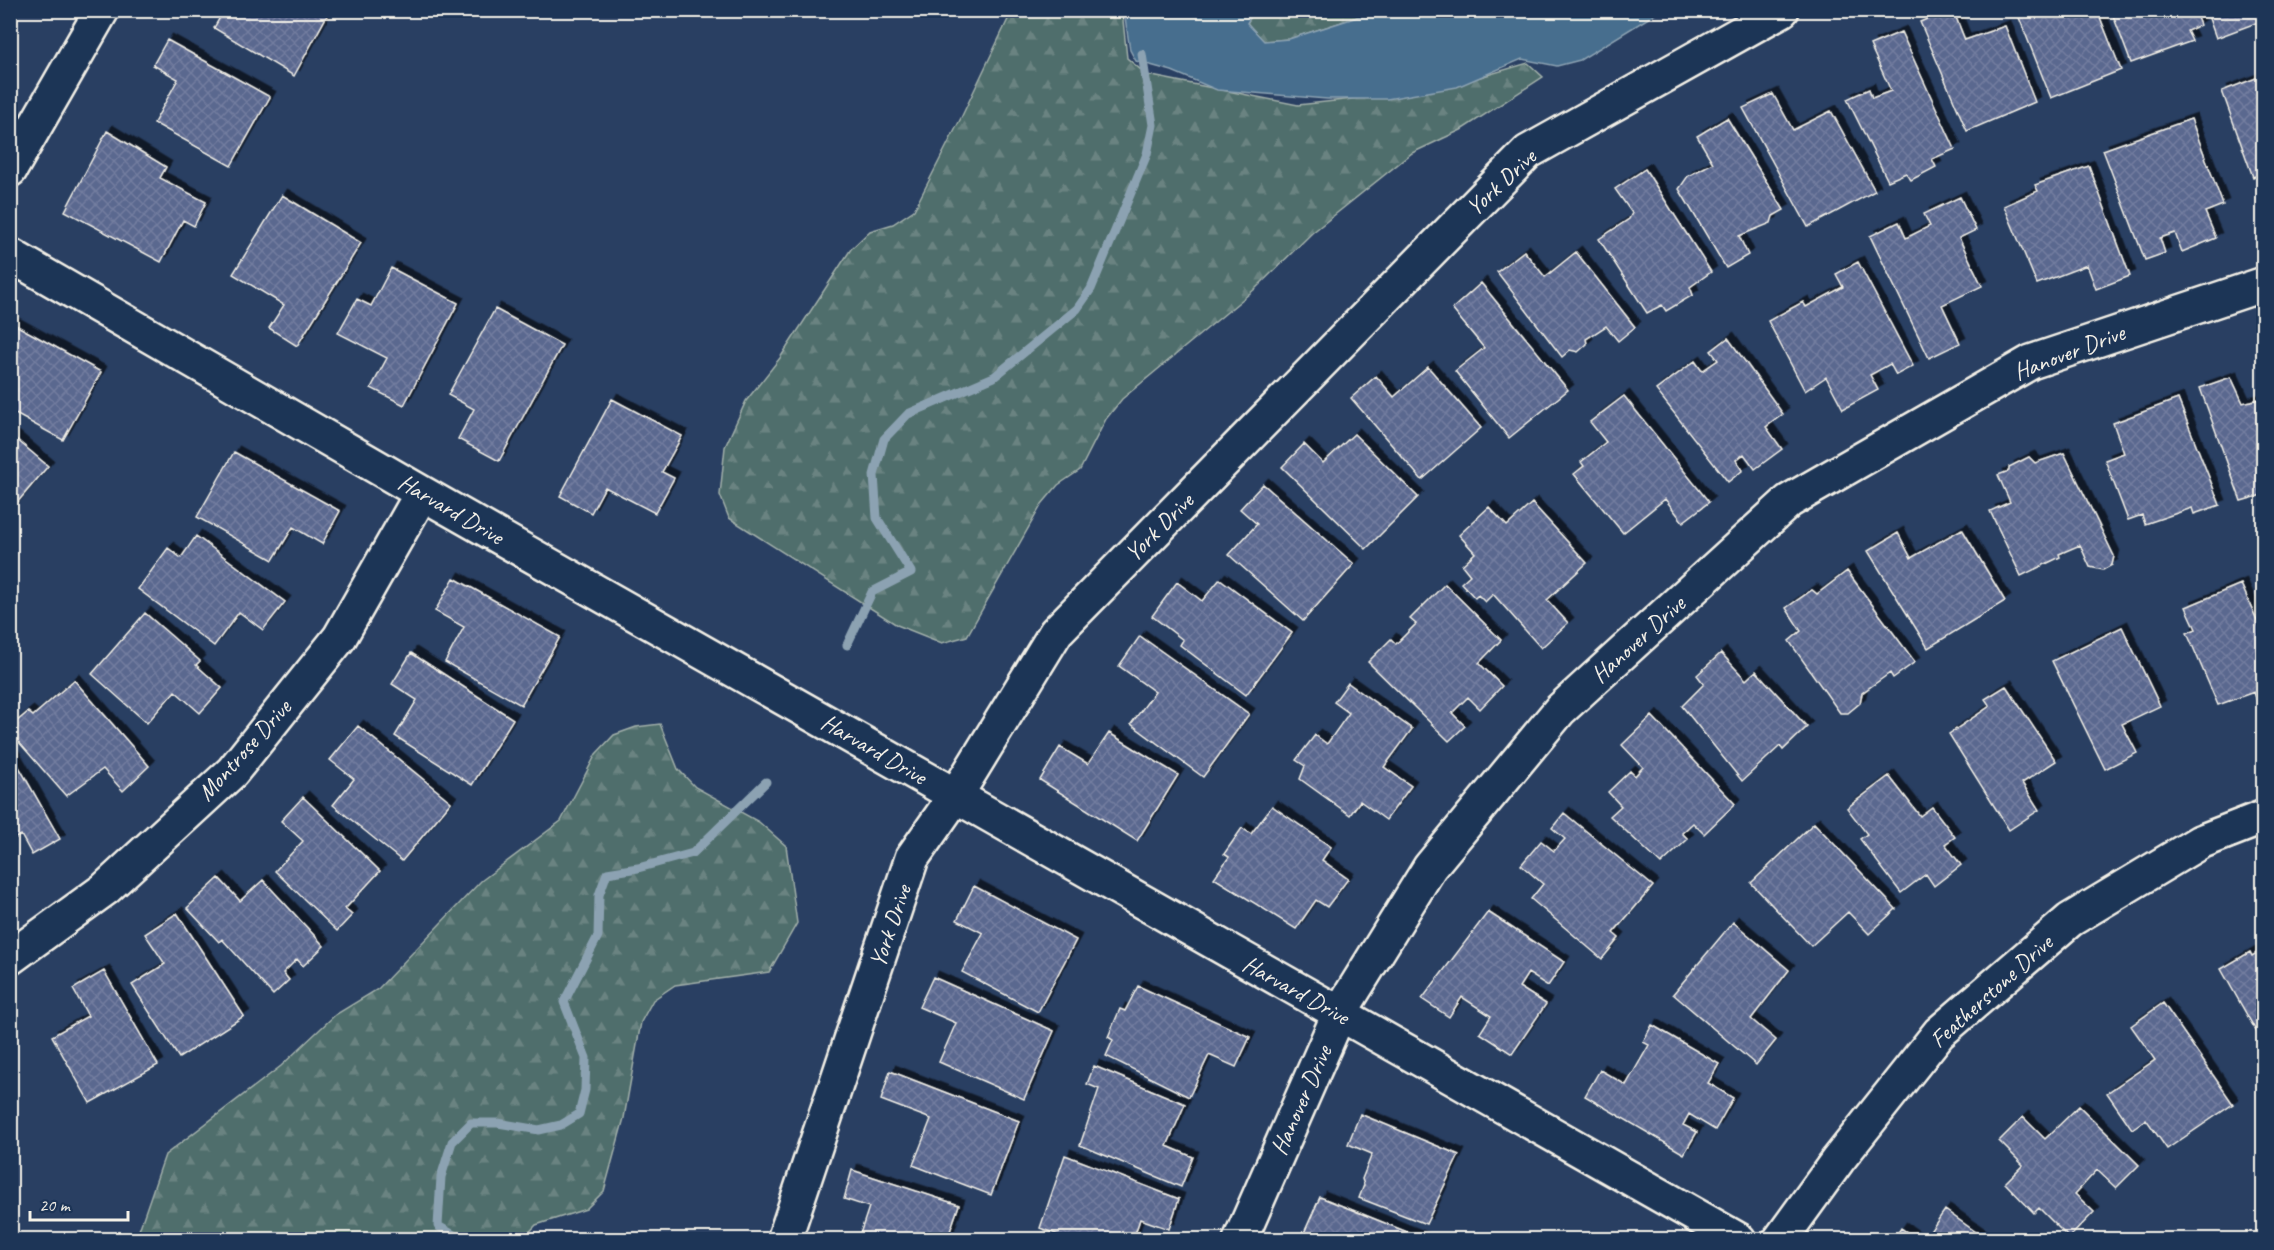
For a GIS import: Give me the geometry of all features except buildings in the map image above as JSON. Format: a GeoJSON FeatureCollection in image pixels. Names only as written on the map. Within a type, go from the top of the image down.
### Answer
{"type":"FeatureCollection","features":[{"type":"Feature","properties":{"kind":"street"},"geometry":{"type":"LineString","coordinates":[[10,170],[102,10]]}},
{"type":"Feature","properties":{"kind":"street","name":"York Drive"},"geometry":{"type":"LineString","coordinates":[[784,1239],[912,858],[956,795],[1056,632],[1528,152],[1782,10]]}},
{"type":"Feature","properties":{"kind":"street","name":"Harvard Drive"},"geometry":{"type":"LineString","coordinates":[[10,255],[422,493],[1739,1239]]}},
{"type":"Feature","properties":{"kind":"street","name":"Hanover Drive"},"geometry":{"type":"LineString","coordinates":[[1240,1239],[1339,1014],[1430,867],[1560,710],[1789,501],[2031,362],[2264,284]]}},
{"type":"Feature","properties":{"kind":"street","name":"Montrose Drive"},"geometry":{"type":"LineString","coordinates":[[10,958],[105,889],[232,772],[340,636],[422,493]]}},
{"type":"Feature","properties":{"kind":"street","name":"Featherstone Drive"},"geometry":{"type":"LineString","coordinates":[[1780,1239],[1838,1160],[1939,1033],[2070,920],[2200,842],[2264,817]]}},
{"type":"Feature","properties":{"kind":"green space"},"geometry":{"type":"Polygon","coordinates":[[[1012,11],[1122,11],[1127,58],[1147,75],[1298,105],[1436,90],[1528,63],[1543,77],[1461,130],[1412,153],[1312,233],[1255,289],[1122,399],[1106,419],[1080,470],[1058,485],[1042,504],[967,636],[942,643],[897,625],[729,518],[720,495],[725,447],[746,401],[780,358],[851,249],[870,231],[893,224],[914,210],[1012,11]]]}},
{"type":"Feature","properties":{"kind":"green space"},"geometry":{"type":"Polygon","coordinates":[[[1376,11],[1289,39],[1263,41],[1247,23],[1254,12],[1376,11]]]}},
{"type":"Feature","properties":{"kind":"green space"},"geometry":{"type":"Polygon","coordinates":[[[660,724],[678,769],[695,787],[759,822],[786,846],[797,923],[769,972],[675,985],[653,1000],[641,1022],[624,1118],[604,1191],[586,1209],[536,1225],[523,1239],[136,1239],[165,1155],[281,1066],[335,1015],[378,989],[481,881],[561,821],[596,754],[614,735],[636,727],[660,724]]]}},
{"type":"Feature","properties":{"kind":"water"},"geometry":{"type":"Polygon","coordinates":[[[1124,11],[1259,11],[1253,12],[1247,23],[1264,41],[1289,39],[1376,11],[1660,11],[1580,60],[1557,66],[1522,59],[1457,87],[1387,99],[1327,99],[1217,90],[1172,71],[1136,61],[1130,50],[1124,11]]]}},
{"type":"Feature","properties":{"kind":"waterway"},"geometry":{"type":"LineString","coordinates":[[847,645],[872,592],[911,572],[877,518],[874,475],[884,439],[908,414],[994,377],[1077,309],[1091,289],[1147,154],[1153,125],[1142,54]]}},
{"type":"Feature","properties":{"kind":"waterway"},"geometry":{"type":"LineString","coordinates":[[462,1240],[438,1226],[441,1177],[452,1142],[471,1123],[498,1123],[539,1130],[561,1125],[579,1114],[585,1090],[586,1058],[564,1002],[598,936],[599,895],[607,873],[638,868],[693,853],[766,782]]}}]}
